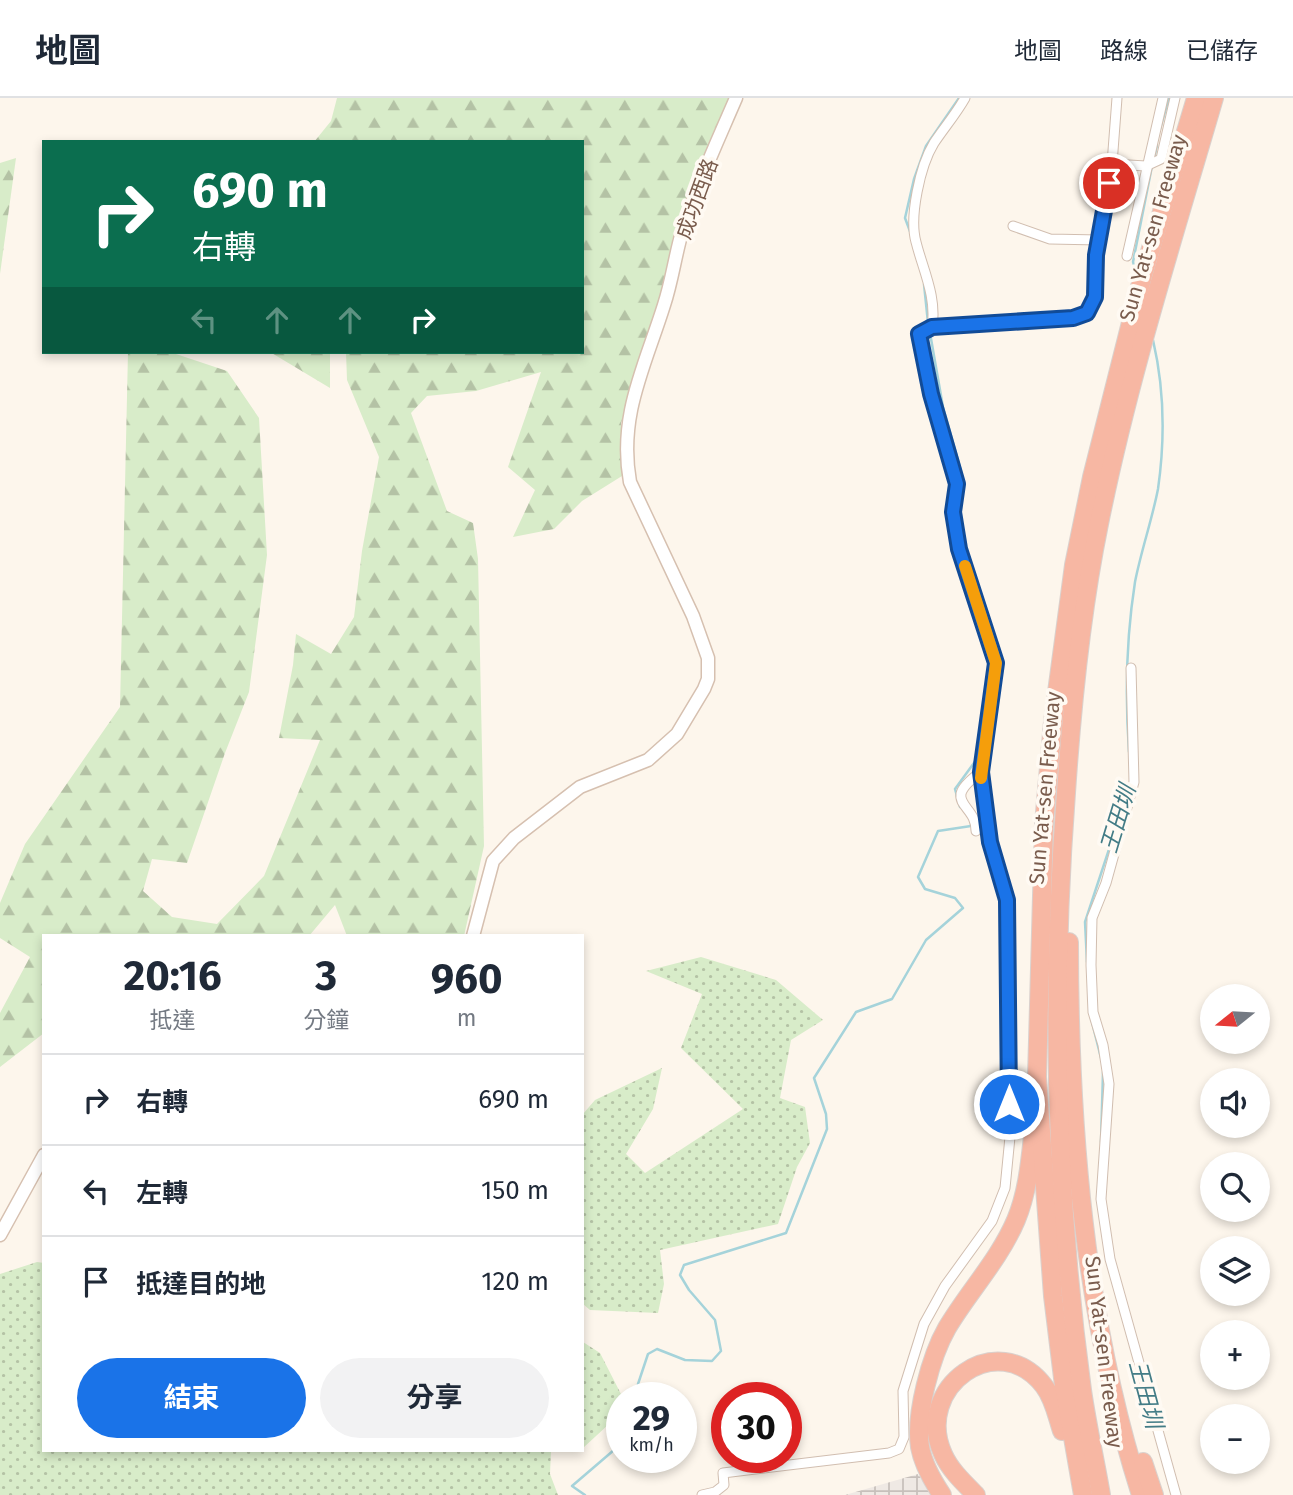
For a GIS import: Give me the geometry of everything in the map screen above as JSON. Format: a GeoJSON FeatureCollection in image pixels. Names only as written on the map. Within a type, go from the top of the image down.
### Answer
{"type":"FeatureCollection","features":[{"type":"Feature","properties":{"kind":"highway","name":"Sun Yat-sen Freeway"},"geometry":{"type":"LineString","coordinates":[[1083,1495],[1064,1386],[1053,1296],[1037,1077],[1043,849],[1053,722],[1074,565],[1092,477],[1143,275],[1196,98]]}},
{"type":"Feature","properties":{"kind":"highway","name":"Sun Yat-sen Freeway"},"geometry":{"type":"LineString","coordinates":[[1101,1495],[1082,1392],[1070,1285],[1059,1130],[1056,981],[1061,854],[1070,737],[1091,569],[1110,474],[1140,353],[1214,98]]}},
{"type":"Feature","properties":{"kind":"highway"},"geometry":{"type":"LineString","coordinates":[[1061,854],[1069,889],[1069,1012],[1081,1203],[1099,1328],[1119,1422],[1141,1495]]}},
{"type":"Feature","properties":{"kind":"highway"},"geometry":{"type":"LineString","coordinates":[[942,1495],[932,1481],[920,1446],[920,1425],[925,1398],[937,1348],[947,1328],[982,1280],[1017,1218],[1030,1170],[1037,1077]]}},
{"type":"Feature","properties":{"kind":"highway"},"geometry":{"type":"LineString","coordinates":[[1076,1135],[1102,1298],[1125,1400],[1154,1495]]}},
{"type":"Feature","properties":{"kind":"highway"},"geometry":{"type":"LineString","coordinates":[[976,1495],[951,1468],[943,1454],[938,1439],[937,1414],[947,1389],[955,1378],[979,1364],[996,1362],[1014,1364],[1028,1371],[1044,1386],[1054,1405],[1064,1438],[1074,1495]]}},
{"type":"Feature","properties":{"kind":"highway"},"geometry":{"type":"LineString","coordinates":[[925,1398],[928,1439],[934,1461],[946,1481],[961,1495]]}},
{"type":"Feature","properties":{"kind":"street"},"geometry":{"type":"LineString","coordinates":[[474,934],[493,861],[514,838],[580,787],[648,761],[677,734],[705,689],[708,658],[693,616],[630,482],[626,435],[638,376],[665,302],[682,232],[736,98]]}},
{"type":"Feature","properties":{"kind":"street"},"geometry":{"type":"LineString","coordinates":[[929,328],[934,315],[930,286],[912,224],[925,162],[933,144],[965,98]]}},
{"type":"Feature","properties":{"kind":"street"},"geometry":{"type":"LineString","coordinates":[[702,1495],[722,1489],[723,1473],[899,1449],[904,1437],[903,1391],[924,1324],[945,1286],[992,1221],[1005,1188],[1010,1137],[1007,900],[990,842],[981,772],[996,663],[959,549],[953,512],[957,484],[931,394],[919,334],[929,328],[1081,316],[1091,308],[1095,297],[1096,255],[1112,164],[1117,98]]}},
{"type":"Feature","properties":{"kind":"street"},"geometry":{"type":"LineString","coordinates":[[1127,256],[1163,98]]}},
{"type":"Feature","properties":{"kind":"street"},"geometry":{"type":"LineString","coordinates":[[1112,164],[1146,166],[1161,159],[1175,98]]}},
{"type":"Feature","properties":{"kind":"street"},"geometry":{"type":"LineString","coordinates":[[1013,226],[1050,239],[1099,240]]}},
{"type":"Feature","properties":{"kind":"street"},"geometry":{"type":"LineString","coordinates":[[1131,668],[1133,782],[1106,883],[1092,918],[1093,1012],[1103,1045],[1109,1084],[1101,1199],[1110,1259],[1176,1495]]}},
{"type":"Feature","properties":{"kind":"street"},"geometry":{"type":"LineString","coordinates":[[976,831],[975,820],[960,798],[964,787],[981,772]]}},
{"type":"Feature","properties":{"kind":"street"},"geometry":{"type":"LineString","coordinates":[[0,1235],[42,1159]]}},
{"type":"Feature","properties":{"kind":"shaded area"},"geometry":{"type":"Polygon","coordinates":[[[918,1474],[933,1495],[845,1495],[918,1474]]]}},
{"type":"Feature","properties":{"kind":"green space"},"geometry":{"type":"Polygon","coordinates":[[[337,98],[729,98],[673,237],[661,310],[621,423],[622,476],[582,501],[554,529],[513,537],[535,490],[508,467],[541,372],[476,391],[427,396],[411,413],[447,511],[473,523],[478,559],[484,846],[464,934],[346,934],[335,905],[311,934],[42,934],[42,1035],[0,1067],[0,1013],[30,957],[0,938],[0,903],[25,844],[120,707],[128,354],[176,354],[227,371],[259,418],[267,555],[249,692],[187,863],[152,859],[143,891],[172,917],[217,924],[264,876],[320,740],[279,738],[296,634],[331,654],[354,617],[362,551],[379,457],[347,380],[346,354],[584,354],[584,140],[316,140],[331,121],[337,98]]]}},
{"type":"Feature","properties":{"kind":"green space"},"geometry":{"type":"Polygon","coordinates":[[[16,158],[0,274],[0,163],[16,158]]]}},
{"type":"Feature","properties":{"kind":"green space"},"geometry":{"type":"Polygon","coordinates":[[[273,354],[330,354],[330,388],[273,354]]]}},
{"type":"Feature","properties":{"kind":"green space"},"geometry":{"type":"Polygon","coordinates":[[[701,957],[776,980],[823,1020],[791,1040],[780,1098],[805,1107],[810,1143],[797,1167],[778,1224],[660,1250],[664,1284],[658,1313],[590,1310],[584,1305],[584,1113],[595,1100],[662,1068],[653,1109],[626,1154],[645,1173],[743,1109],[681,1048],[702,994],[646,971],[701,957]]]}},
{"type":"Feature","properties":{"kind":"green space"},"geometry":{"type":"Polygon","coordinates":[[[42,1263],[42,1452],[551,1452],[550,1474],[558,1495],[0,1495],[0,1274],[42,1263]]]}},
{"type":"Feature","properties":{"kind":"green space"},"geometry":{"type":"Polygon","coordinates":[[[584,1343],[600,1353],[615,1382],[606,1382],[606,1427],[584,1447],[584,1343]]]}},
{"type":"Feature","properties":{"kind":"waterway"},"geometry":{"type":"LineString","coordinates":[[911,234],[905,218],[914,179],[926,146],[959,98]]}},
{"type":"Feature","properties":{"kind":"waterway","name":"王田圳"},"geometry":{"type":"LineString","coordinates":[[1160,129],[1169,98]]}},
{"type":"Feature","properties":{"kind":"waterway","name":"王田圳"},"geometry":{"type":"LineString","coordinates":[[1154,159],[1157,145]]}},
{"type":"Feature","properties":{"kind":"waterway","name":"王田圳"},"geometry":{"type":"LineString","coordinates":[[1136,272],[1133,262],[1152,166]]}},
{"type":"Feature","properties":{"kind":"waterway"},"geometry":{"type":"LineString","coordinates":[[924,284],[928,323]]}},
{"type":"Feature","properties":{"kind":"waterway"},"geometry":{"type":"LineString","coordinates":[[930,333],[943,407],[961,471],[960,480]]}},
{"type":"Feature","properties":{"kind":"waterway","name":"王田圳"},"geometry":{"type":"LineString","coordinates":[[1129,752],[1127,667],[1132,603],[1137,570],[1158,489],[1162,452],[1161,395],[1153,340]]}},
{"type":"Feature","properties":{"kind":"waterway"},"geometry":{"type":"LineString","coordinates":[[962,572],[971,609],[990,663],[982,732]]}},
{"type":"Feature","properties":{"kind":"waterway"},"geometry":{"type":"LineString","coordinates":[[960,807],[955,789],[979,756]]}},
{"type":"Feature","properties":{"kind":"waterway","name":"王田圳"},"geometry":{"type":"LineString","coordinates":[[1087,962],[1085,922],[1121,813]]}},
{"type":"Feature","properties":{"kind":"waterway"},"geometry":{"type":"LineString","coordinates":[[639,1382],[648,1354],[657,1349],[685,1360],[712,1361],[721,1351],[715,1320],[689,1290],[680,1275],[684,1265],[786,1233],[827,1129],[826,1114],[814,1078],[856,1012],[892,999],[926,940],[963,908],[955,898],[925,889],[918,877],[938,831],[971,824]]}},
{"type":"Feature","properties":{"kind":"waterway","name":"王田圳"},"geometry":{"type":"LineString","coordinates":[[1090,1014],[1101,1058]]}},
{"type":"Feature","properties":{"kind":"waterway","name":"王田圳"},"geometry":{"type":"LineString","coordinates":[[1101,1142],[1103,1072]]}},
{"type":"Feature","properties":{"kind":"waterway"},"geometry":{"type":"LineString","coordinates":[[585,1495],[572,1486],[606,1457]]}},
{"type":"Feature","properties":{"kind":"slow traffic"},"geometry":{"type":"LineString","coordinates":[[965,566],[996,663],[981,778]]}},
{"type":"Feature","properties":{"kind":"route"},"geometry":{"type":"LineString","coordinates":[[1009,1104],[1007,900],[990,842],[981,772],[996,663],[959,549],[953,512],[957,484],[931,394],[919,334],[932,327],[1073,318],[1087,313],[1095,297],[1096,255],[1109,183]]}}]}
